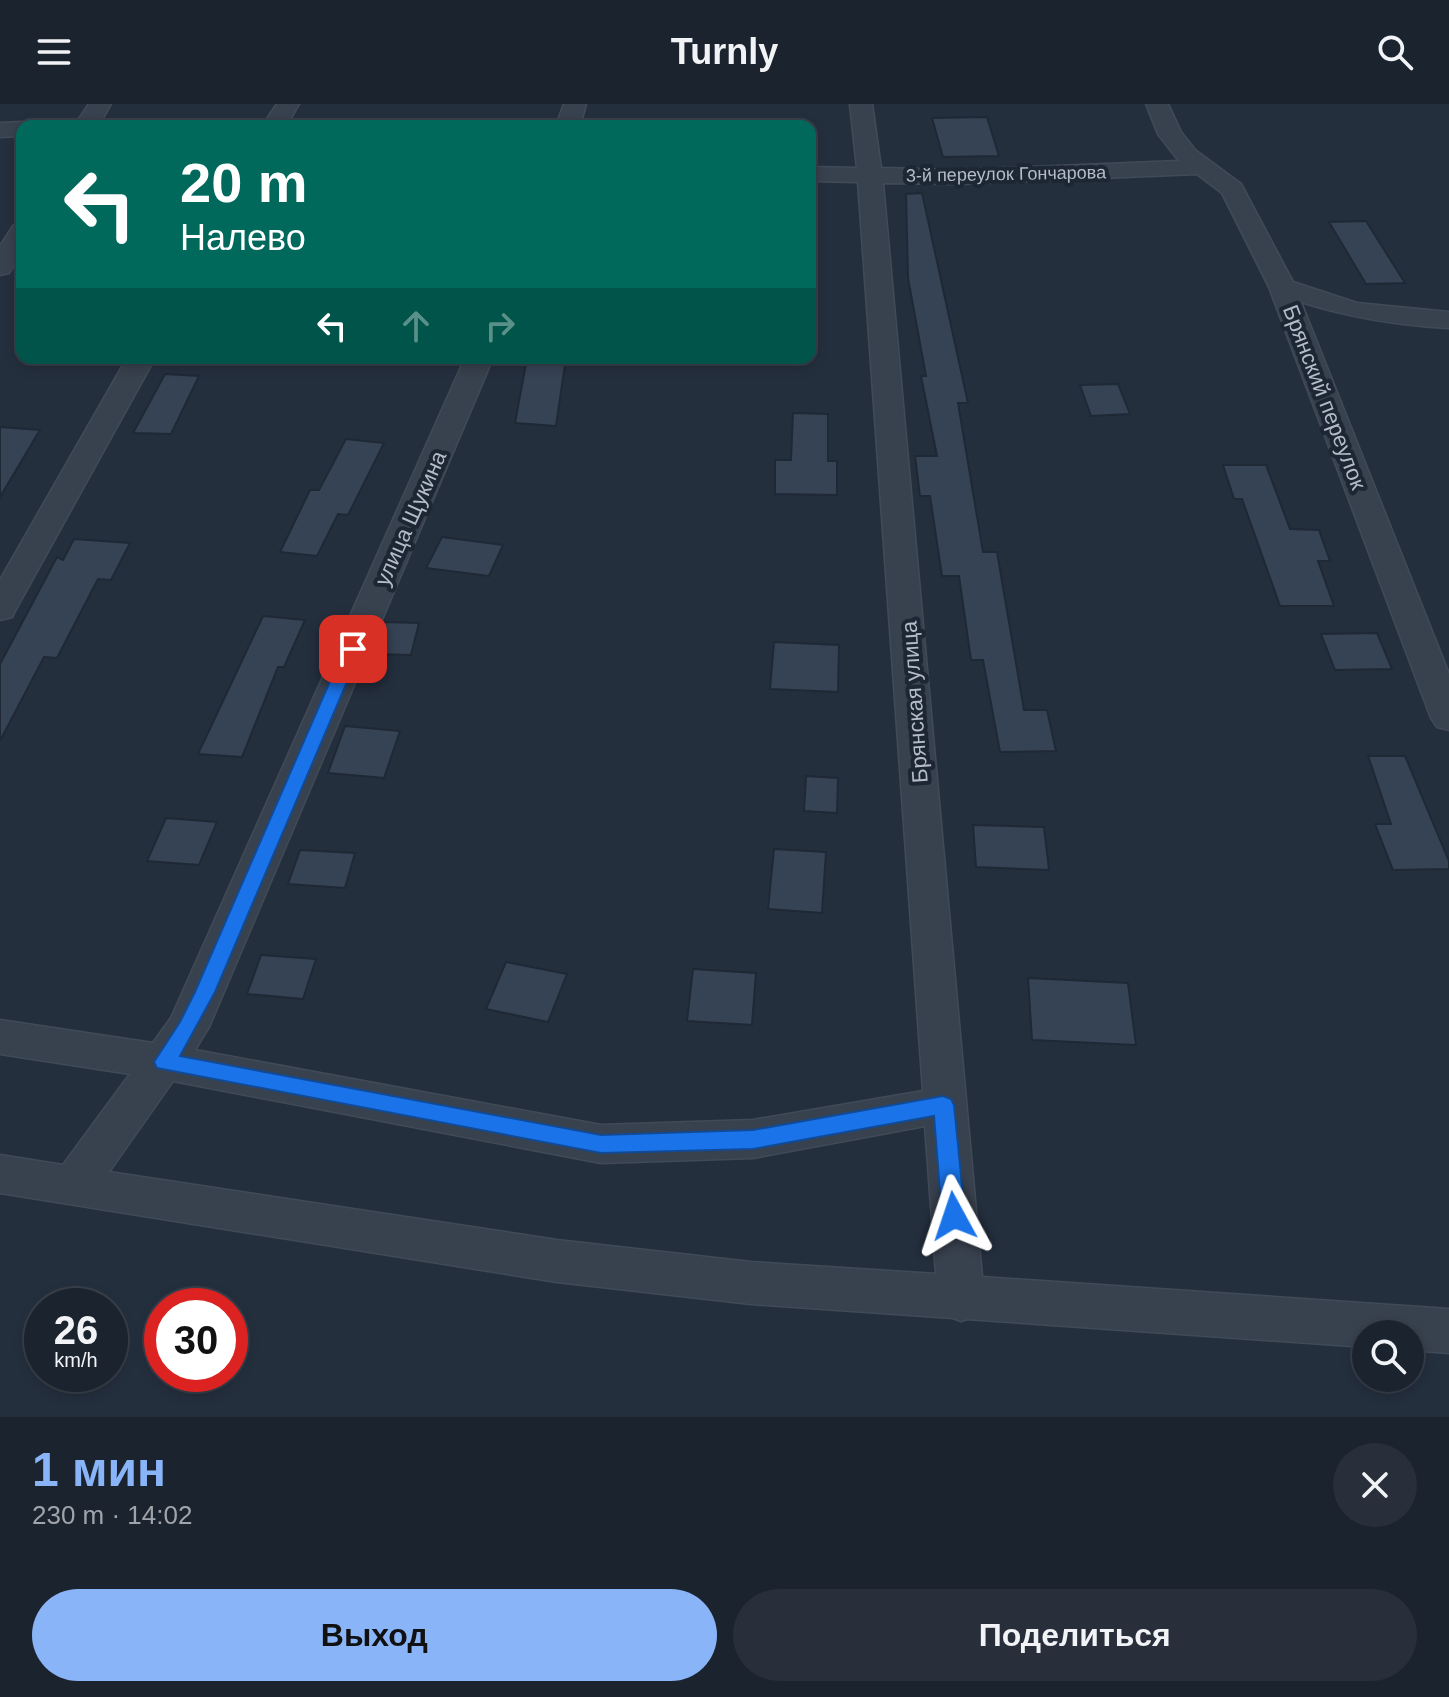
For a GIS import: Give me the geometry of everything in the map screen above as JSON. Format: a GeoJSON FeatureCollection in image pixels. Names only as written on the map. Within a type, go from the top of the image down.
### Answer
{"type":"FeatureCollection","features":[{"type":"Feature","properties":{"kind":"street","name":"Брянская улица"},"geometry":{"type":"LineString","coordinates":[[861,104],[870,176],[909,632],[943,1105],[961,1300]]}},
{"type":"Feature","properties":{"kind":"street","name":"Брянский переулок"},"geometry":{"type":"LineString","coordinates":[[1157,104],[1170,134],[1187,155],[1232,189],[1282,287],[1449,718]]}},
{"type":"Feature","properties":{"kind":"street","name":"3-й переулок Гончарова"},"geometry":{"type":"LineString","coordinates":[[816,174],[1005,176],[1202,167]]}},
{"type":"Feature","properties":{"kind":"street"},"geometry":{"type":"LineString","coordinates":[[0,267],[16,241]]}},
{"type":"Feature","properties":{"kind":"street"},"geometry":{"type":"LineString","coordinates":[[1282,287],[1353,310],[1396,317],[1449,320]]}},
{"type":"Feature","properties":{"kind":"street"},"geometry":{"type":"LineString","coordinates":[[0,609],[138,364]]}},
{"type":"Feature","properties":{"kind":"street","name":"улица Щукина"},"geometry":{"type":"LineString","coordinates":[[74,1185],[188,1027],[476,364]]}},
{"type":"Feature","properties":{"kind":"street"},"geometry":{"type":"LineString","coordinates":[[0,1037],[164,1062],[601,1144],[753,1139],[943,1105]]}},
{"type":"Feature","properties":{"kind":"street"},"geometry":{"type":"LineString","coordinates":[[0,1174],[557,1261],[751,1283],[961,1300],[1449,1331]]}},
{"type":"Feature","properties":{"kind":"building"},"geometry":{"type":"Polygon","coordinates":[[[987,117],[999,156],[943,157],[932,118],[987,117]]]}},
{"type":"Feature","properties":{"kind":"building"},"geometry":{"type":"Polygon","coordinates":[[[922,193],[968,403],[958,403],[983,552],[997,552],[1024,710],[1047,710],[1056,751],[1000,752],[983,660],[971,660],[959,576],[942,576],[930,496],[920,496],[915,456],[937,456],[921,376],[926,376],[908,278],[906,194],[922,193]]]}},
{"type":"Feature","properties":{"kind":"building"},"geometry":{"type":"Polygon","coordinates":[[[1366,221],[1405,283],[1366,284],[1329,222],[1366,221]]]}},
{"type":"Feature","properties":{"kind":"building"},"geometry":{"type":"Polygon","coordinates":[[[526,364],[565,364],[556,426],[515,423],[526,364]]]}},
{"type":"Feature","properties":{"kind":"building"},"geometry":{"type":"Polygon","coordinates":[[[165,374],[199,376],[171,434],[133,433],[165,374]]]}},
{"type":"Feature","properties":{"kind":"building"},"geometry":{"type":"Polygon","coordinates":[[[1118,384],[1130,414],[1091,416],[1080,385],[1118,384]]]}},
{"type":"Feature","properties":{"kind":"building"},"geometry":{"type":"Polygon","coordinates":[[[793,413],[828,414],[828,461],[837,461],[837,495],[775,494],[775,460],[791,460],[793,413]]]}},
{"type":"Feature","properties":{"kind":"building"},"geometry":{"type":"Polygon","coordinates":[[[0,427],[40,430],[0,497],[0,427]]]}},
{"type":"Feature","properties":{"kind":"building"},"geometry":{"type":"Polygon","coordinates":[[[346,439],[384,443],[348,515],[338,514],[317,556],[280,552],[310,490],[319,490],[346,439]]]}},
{"type":"Feature","properties":{"kind":"building"},"geometry":{"type":"Polygon","coordinates":[[[1223,465],[1266,465],[1290,529],[1319,530],[1330,561],[1318,561],[1334,606],[1280,606],[1242,499],[1234,499],[1223,465]]]}},
{"type":"Feature","properties":{"kind":"building"},"geometry":{"type":"Polygon","coordinates":[[[442,537],[503,545],[489,576],[426,568],[442,537]]]}},
{"type":"Feature","properties":{"kind":"building"},"geometry":{"type":"Polygon","coordinates":[[[74,539],[130,543],[111,580],[98,579],[57,658],[44,657],[0,741],[0,664],[57,557],[63,560],[74,539]]]}},
{"type":"Feature","properties":{"kind":"building"},"geometry":{"type":"Polygon","coordinates":[[[263,616],[305,620],[284,667],[278,667],[242,757],[198,754],[263,616]]]}},
{"type":"Feature","properties":{"kind":"building"},"geometry":{"type":"Polygon","coordinates":[[[384,622],[419,623],[411,655],[374,654],[384,622]]]}},
{"type":"Feature","properties":{"kind":"building"},"geometry":{"type":"Polygon","coordinates":[[[1377,633],[1392,669],[1335,670],[1321,634],[1377,633]]]}},
{"type":"Feature","properties":{"kind":"building"},"geometry":{"type":"Polygon","coordinates":[[[774,642],[839,645],[838,692],[770,689],[774,642]]]}},
{"type":"Feature","properties":{"kind":"building"},"geometry":{"type":"Polygon","coordinates":[[[345,726],[400,731],[384,778],[328,773],[345,726]]]}},
{"type":"Feature","properties":{"kind":"building"},"geometry":{"type":"Polygon","coordinates":[[[1368,756],[1405,756],[1449,861],[1449,869],[1393,870],[1375,824],[1391,824],[1368,756]]]}},
{"type":"Feature","properties":{"kind":"building"},"geometry":{"type":"Polygon","coordinates":[[[806,776],[838,778],[837,813],[804,811],[806,776]]]}},
{"type":"Feature","properties":{"kind":"building"},"geometry":{"type":"Polygon","coordinates":[[[166,818],[217,822],[199,865],[147,861],[166,818]]]}},
{"type":"Feature","properties":{"kind":"building"},"geometry":{"type":"Polygon","coordinates":[[[973,825],[1044,827],[1049,870],[976,867],[973,825]]]}},
{"type":"Feature","properties":{"kind":"building"},"geometry":{"type":"Polygon","coordinates":[[[774,849],[826,852],[822,913],[768,909],[774,849]]]}},
{"type":"Feature","properties":{"kind":"building"},"geometry":{"type":"Polygon","coordinates":[[[300,850],[355,853],[345,888],[288,884],[300,850]]]}},
{"type":"Feature","properties":{"kind":"building"},"geometry":{"type":"Polygon","coordinates":[[[261,955],[316,959],[303,999],[247,994],[261,955]]]}},
{"type":"Feature","properties":{"kind":"building"},"geometry":{"type":"Polygon","coordinates":[[[506,962],[567,974],[548,1022],[486,1009],[506,962]]]}},
{"type":"Feature","properties":{"kind":"building"},"geometry":{"type":"Polygon","coordinates":[[[693,969],[756,973],[752,1025],[687,1021],[693,969]]]}},
{"type":"Feature","properties":{"kind":"building"},"geometry":{"type":"Polygon","coordinates":[[[1028,978],[1128,983],[1136,1045],[1032,1040],[1028,978]]]}},
{"type":"Feature","properties":{"kind":"route"},"geometry":{"type":"LineString","coordinates":[[353,649],[205,992],[188,1027],[164,1062],[601,1144],[753,1139],[943,1105],[954,1216]]}}]}
